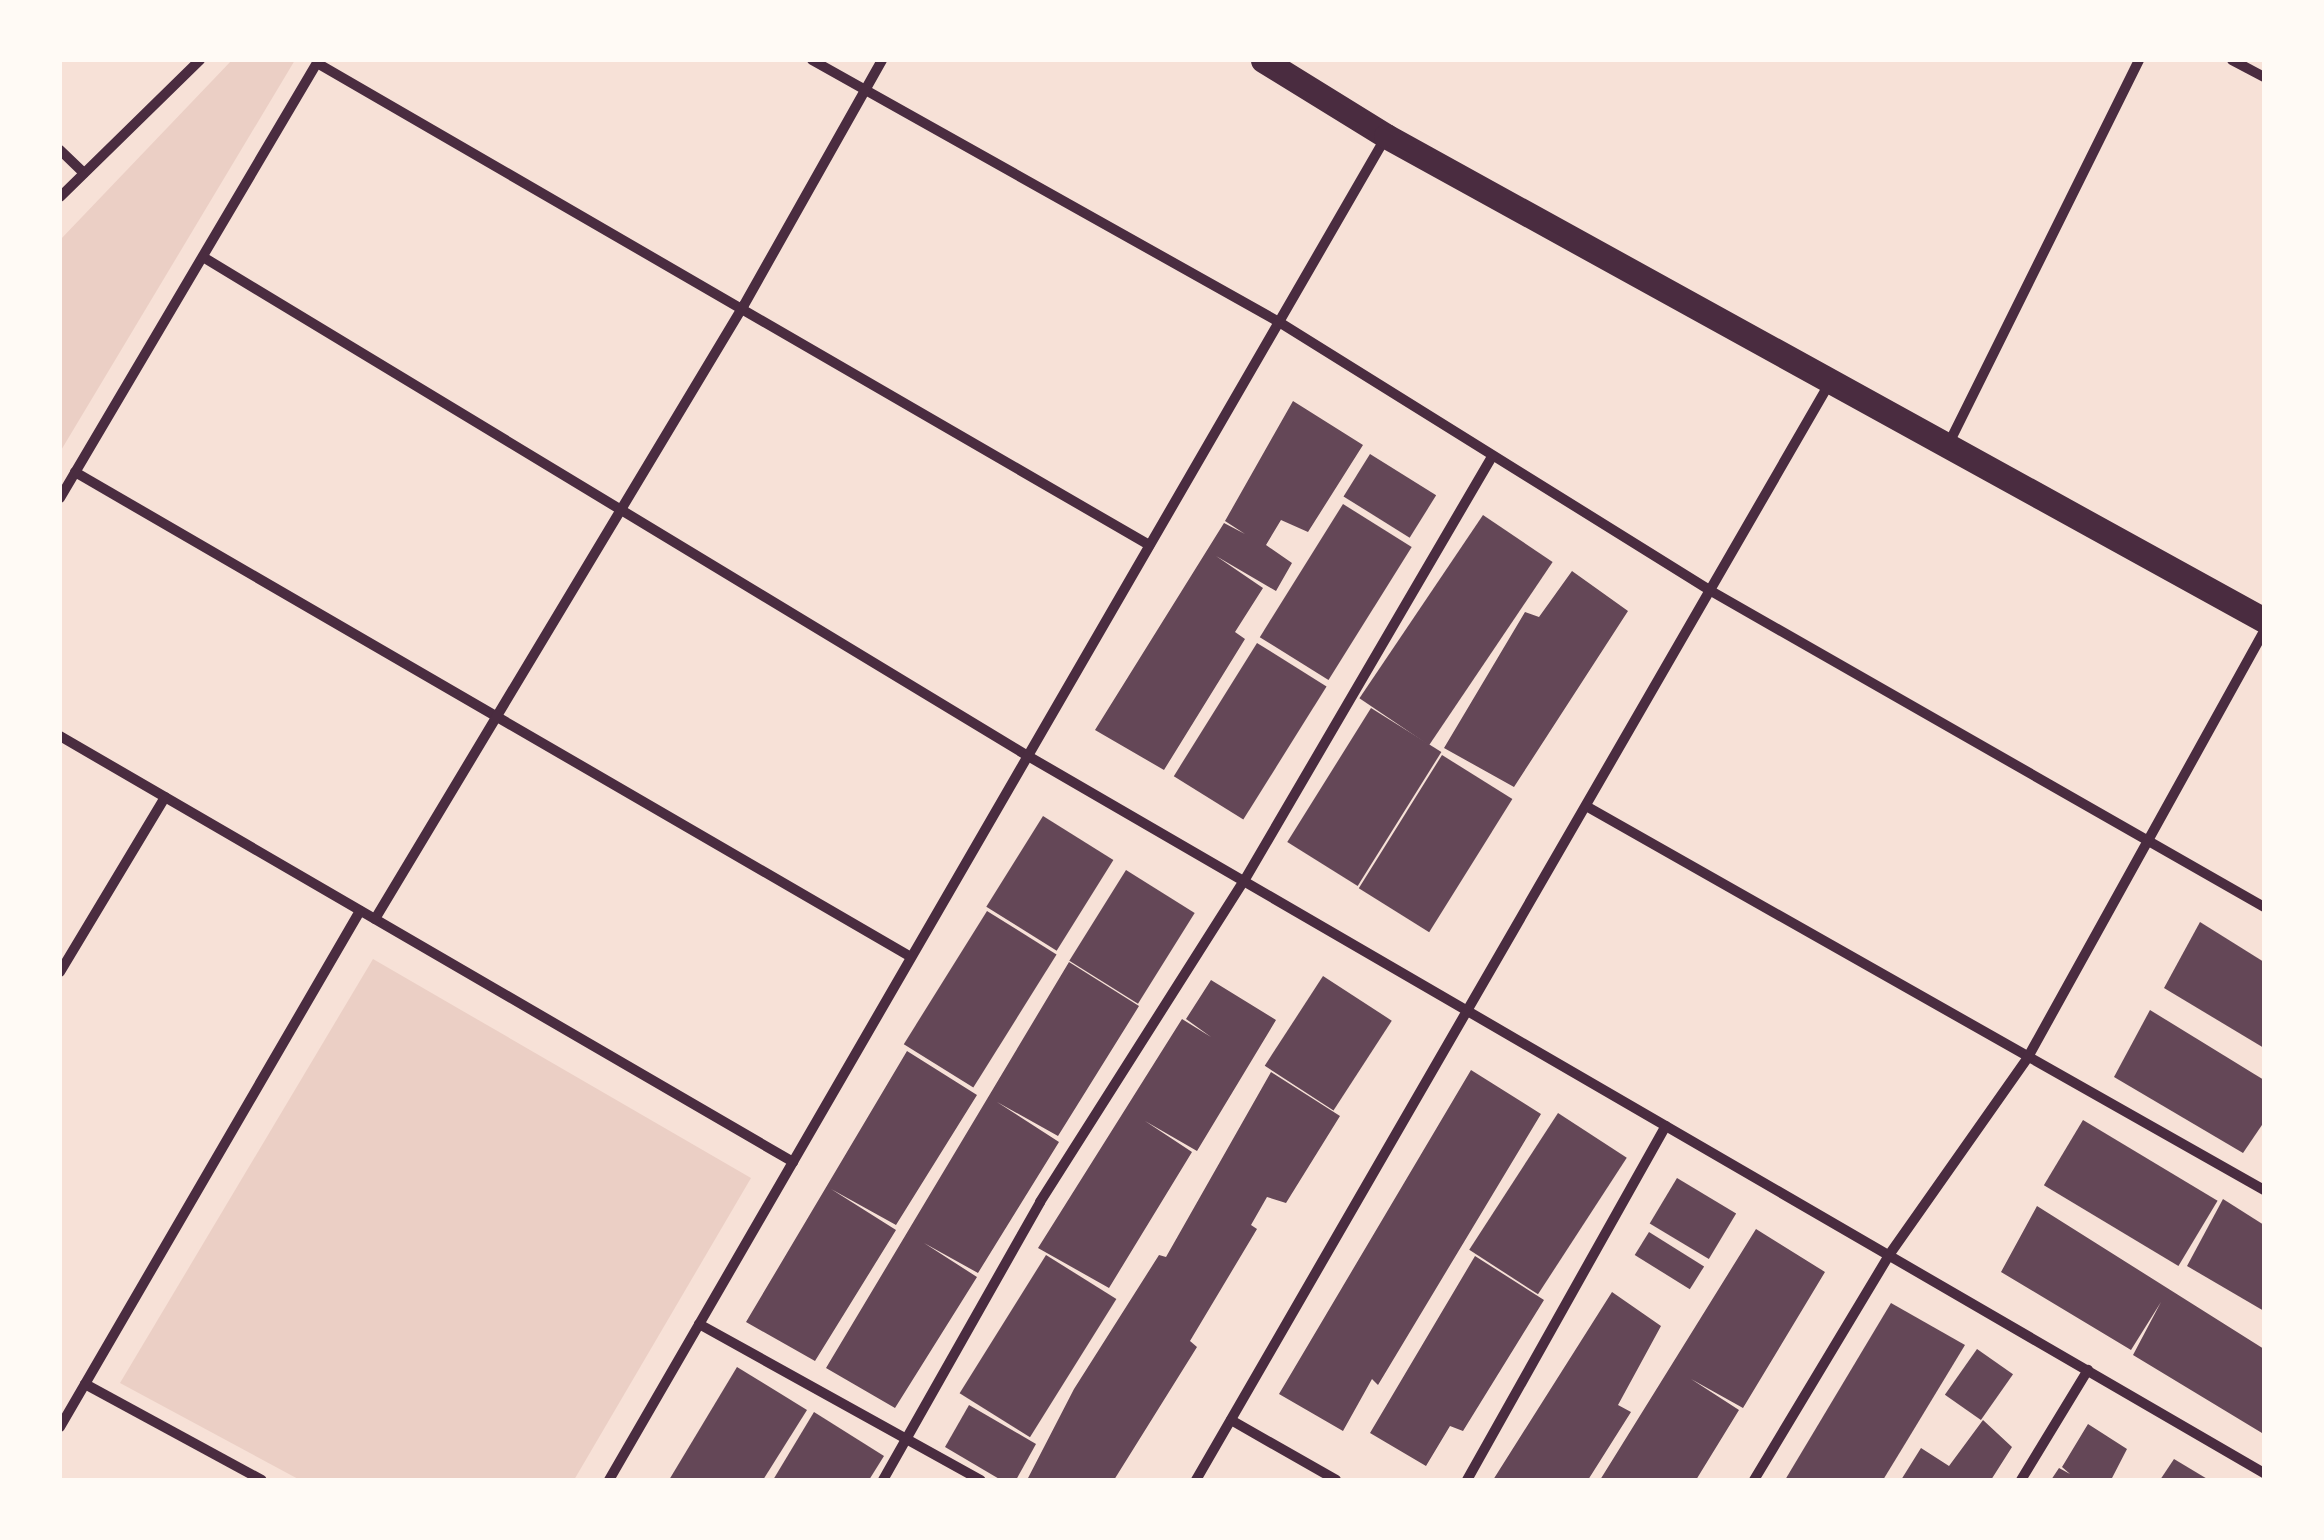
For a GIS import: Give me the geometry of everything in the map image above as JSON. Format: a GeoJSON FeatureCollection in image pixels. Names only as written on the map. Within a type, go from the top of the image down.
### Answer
{"type":"FeatureCollection","features":[{"type":"Feature","properties":{"kind":"main road"},"geometry":{"type":"LineString","coordinates":[[1264,60],[1295,74],[1386,136],[1829,384],[2264,620]]}},
{"type":"Feature","properties":{"kind":"street"},"geometry":{"type":"LineString","coordinates":[[60,197],[200,60]]}},
{"type":"Feature","properties":{"kind":"street"},"geometry":{"type":"LineString","coordinates":[[812,60],[1279,322],[1711,590],[2264,906]]}},
{"type":"Feature","properties":{"kind":"street"},"geometry":{"type":"LineString","coordinates":[[374,919],[744,306],[882,60]]}},
{"type":"Feature","properties":{"kind":"street"},"geometry":{"type":"LineString","coordinates":[[1948,446],[2138,60]]}},
{"type":"Feature","properties":{"kind":"street"},"geometry":{"type":"LineString","coordinates":[[2232,60],[2264,77]]}},
{"type":"Feature","properties":{"kind":"street"},"geometry":{"type":"LineString","coordinates":[[60,498],[318,61],[1149,545]]}},
{"type":"Feature","properties":{"kind":"street"},"geometry":{"type":"LineString","coordinates":[[609,1480],[1386,136]]}},
{"type":"Feature","properties":{"kind":"street"},"geometry":{"type":"LineString","coordinates":[[60,150],[84,173]]}},
{"type":"Feature","properties":{"kind":"street"},"geometry":{"type":"LineString","coordinates":[[202,256],[1028,756],[2264,1473]]}},
{"type":"Feature","properties":{"kind":"street"},"geometry":{"type":"LineString","coordinates":[[1196,1480],[1829,384]]}},
{"type":"Feature","properties":{"kind":"street"},"geometry":{"type":"LineString","coordinates":[[883,1480],[1040,1202],[1244,881],[1492,456]]}},
{"type":"Feature","properties":{"kind":"street"},"geometry":{"type":"LineString","coordinates":[[75,472],[911,957]]}},
{"type":"Feature","properties":{"kind":"street"},"geometry":{"type":"LineString","coordinates":[[1754,1480],[1890,1255],[2028,1057],[2151,842],[2264,632]]}},
{"type":"Feature","properties":{"kind":"street"},"geometry":{"type":"LineString","coordinates":[[60,736],[793,1162]]}},
{"type":"Feature","properties":{"kind":"street"},"geometry":{"type":"LineString","coordinates":[[60,972],[165,798]]}},
{"type":"Feature","properties":{"kind":"street"},"geometry":{"type":"LineString","coordinates":[[1586,806],[2264,1190]]}},
{"type":"Feature","properties":{"kind":"street"},"geometry":{"type":"LineString","coordinates":[[60,1427],[360,911]]}},
{"type":"Feature","properties":{"kind":"street"},"geometry":{"type":"LineString","coordinates":[[1467,1480],[1666,1126]]}},
{"type":"Feature","properties":{"kind":"street"},"geometry":{"type":"LineString","coordinates":[[699,1324],[980,1480]]}},
{"type":"Feature","properties":{"kind":"street"},"geometry":{"type":"LineString","coordinates":[[2020,1480],[2088,1370]]}},
{"type":"Feature","properties":{"kind":"street"},"geometry":{"type":"LineString","coordinates":[[85,1384],[262,1480]]}},
{"type":"Feature","properties":{"kind":"street"},"geometry":{"type":"LineString","coordinates":[[1231,1420],[1336,1480]]}},
{"type":"Feature","properties":{"kind":"shaded area"},"geometry":{"type":"Polygon","coordinates":[[[232,60],[295,60],[60,452],[60,240],[232,60]]]}},
{"type":"Feature","properties":{"kind":"shaded area"},"geometry":{"type":"Polygon","coordinates":[[[373,959],[751,1178],[574,1480],[300,1480],[120,1383],[373,959]]]}},
{"type":"Feature","properties":{"kind":"building"},"geometry":{"type":"Polygon","coordinates":[[[1293,401],[1363,445],[1308,532],[1281,520],[1266,545],[1292,563],[1276,591],[1216,556],[1263,588],[1235,632],[1245,639],[1164,770],[1095,730],[1224,523],[1245,534],[1225,521],[1293,401]]]}},
{"type":"Feature","properties":{"kind":"building"},"geometry":{"type":"Polygon","coordinates":[[[1370,454],[1436,495],[1410,538],[1344,496],[1370,454]]]}},
{"type":"Feature","properties":{"kind":"building"},"geometry":{"type":"Polygon","coordinates":[[[1343,504],[1412,547],[1328,680],[1260,637],[1343,504]]]}},
{"type":"Feature","properties":{"kind":"building"},"geometry":{"type":"Polygon","coordinates":[[[1483,515],[1553,562],[1429,745],[1359,698],[1483,515]]]}},
{"type":"Feature","properties":{"kind":"building"},"geometry":{"type":"Polygon","coordinates":[[[1572,571],[1628,611],[1514,787],[1444,748],[1525,612],[1539,617],[1572,571]]]}},
{"type":"Feature","properties":{"kind":"building"},"geometry":{"type":"Polygon","coordinates":[[[1257,643],[1327,686],[1243,820],[1174,776],[1257,643]]]}},
{"type":"Feature","properties":{"kind":"building"},"geometry":{"type":"Polygon","coordinates":[[[1371,708],[1441,752],[1358,886],[1287,842],[1371,708]]]}},
{"type":"Feature","properties":{"kind":"building"},"geometry":{"type":"Polygon","coordinates":[[[1442,755],[1512,799],[1429,932],[1359,888],[1442,755]]]}},
{"type":"Feature","properties":{"kind":"building"},"geometry":{"type":"Polygon","coordinates":[[[1043,816],[1113,860],[1057,951],[986,907],[1043,816]]]}},
{"type":"Feature","properties":{"kind":"building"},"geometry":{"type":"Polygon","coordinates":[[[1126,870],[1195,913],[1138,1004],[1069,961],[1126,870]]]}},
{"type":"Feature","properties":{"kind":"building"},"geometry":{"type":"Polygon","coordinates":[[[987,911],[1057,954],[973,1088],[904,1044],[987,911]]]}},
{"type":"Feature","properties":{"kind":"building"},"geometry":{"type":"Polygon","coordinates":[[[2200,922],[2264,962],[2264,1048],[2164,988],[2200,922]]]}},
{"type":"Feature","properties":{"kind":"building"},"geometry":{"type":"Polygon","coordinates":[[[1069,962],[1139,1006],[1058,1136],[997,1102],[1059,1142],[978,1273],[924,1243],[977,1277],[895,1408],[826,1368],[1069,962]]]}},
{"type":"Feature","properties":{"kind":"building"},"geometry":{"type":"Polygon","coordinates":[[[1323,976],[1392,1021],[1333,1110],[1265,1066],[1323,976]]]}},
{"type":"Feature","properties":{"kind":"building"},"geometry":{"type":"Polygon","coordinates":[[[1211,980],[1276,1020],[1197,1151],[1145,1121],[1192,1152],[1109,1288],[1038,1248],[1182,1019],[1211,1037],[1186,1019],[1211,980]]]}},
{"type":"Feature","properties":{"kind":"building"},"geometry":{"type":"Polygon","coordinates":[[[2150,1010],[2264,1080],[2264,1122],[2243,1153],[2114,1077],[2150,1010]]]}},
{"type":"Feature","properties":{"kind":"building"},"geometry":{"type":"Polygon","coordinates":[[[907,1051],[977,1095],[896,1225],[831,1189],[896,1230],[815,1361],[746,1322],[907,1051]]]}},
{"type":"Feature","properties":{"kind":"building"},"geometry":{"type":"Polygon","coordinates":[[[1471,1070],[1541,1114],[1378,1385],[1372,1379],[1343,1431],[1279,1394],[1471,1070]]]}},
{"type":"Feature","properties":{"kind":"building"},"geometry":{"type":"Polygon","coordinates":[[[1271,1072],[1340,1116],[1286,1203],[1267,1197],[1251,1225],[1257,1229],[1190,1341],[1197,1347],[1114,1480],[1027,1480],[1074,1389],[1159,1255],[1166,1257],[1271,1072]]]}},
{"type":"Feature","properties":{"kind":"building"},"geometry":{"type":"Polygon","coordinates":[[[1558,1113],[1627,1158],[1538,1294],[1469,1250],[1558,1113]]]}},
{"type":"Feature","properties":{"kind":"building"},"geometry":{"type":"Polygon","coordinates":[[[2083,1120],[2218,1201],[2178,1266],[2044,1185],[2083,1120]]]}},
{"type":"Feature","properties":{"kind":"building"},"geometry":{"type":"Polygon","coordinates":[[[1677,1178],[1736,1214],[1709,1259],[1650,1223],[1677,1178]]]}},
{"type":"Feature","properties":{"kind":"building"},"geometry":{"type":"Polygon","coordinates":[[[2223,1199],[2264,1225],[2264,1311],[2187,1266],[2223,1199]]]}},
{"type":"Feature","properties":{"kind":"building"},"geometry":{"type":"Polygon","coordinates":[[[2037,1206],[2264,1349],[2262,1433],[2133,1355],[2161,1302],[2131,1350],[2001,1272],[2037,1206]]]}},
{"type":"Feature","properties":{"kind":"building"},"geometry":{"type":"Polygon","coordinates":[[[1756,1229],[1825,1272],[1743,1408],[1691,1379],[1739,1410],[1696,1480],[1600,1480],[1756,1229]]]}},
{"type":"Feature","properties":{"kind":"building"},"geometry":{"type":"Polygon","coordinates":[[[1649,1232],[1704,1266],[1690,1289],[1635,1255],[1649,1232]]]}},
{"type":"Feature","properties":{"kind":"building"},"geometry":{"type":"Polygon","coordinates":[[[1046,1255],[1116,1299],[1030,1437],[960,1393],[1046,1255]]]}},
{"type":"Feature","properties":{"kind":"building"},"geometry":{"type":"Polygon","coordinates":[[[1475,1256],[1544,1300],[1463,1431],[1450,1426],[1426,1466],[1370,1433],[1475,1256]]]}},
{"type":"Feature","properties":{"kind":"building"},"geometry":{"type":"Polygon","coordinates":[[[1612,1292],[1661,1326],[1618,1405],[1631,1412],[1588,1480],[1493,1480],[1612,1292]]]}},
{"type":"Feature","properties":{"kind":"building"},"geometry":{"type":"Polygon","coordinates":[[[1891,1303],[1965,1345],[1883,1480],[1785,1480],[1891,1303]]]}},
{"type":"Feature","properties":{"kind":"building"},"geometry":{"type":"Polygon","coordinates":[[[1977,1349],[2013,1374],[1981,1420],[1945,1395],[1977,1349]]]}},
{"type":"Feature","properties":{"kind":"building"},"geometry":{"type":"Polygon","coordinates":[[[737,1367],[807,1410],[763,1480],[669,1480],[737,1367]]]}},
{"type":"Feature","properties":{"kind":"building"},"geometry":{"type":"Polygon","coordinates":[[[969,1405],[1036,1444],[1016,1480],[1001,1480],[945,1447],[969,1405]]]}},
{"type":"Feature","properties":{"kind":"building"},"geometry":{"type":"Polygon","coordinates":[[[814,1412],[884,1456],[869,1480],[773,1480],[814,1412]]]}},
{"type":"Feature","properties":{"kind":"building"},"geometry":{"type":"Polygon","coordinates":[[[1983,1420],[2012,1447],[1991,1480],[1901,1480],[1921,1448],[1949,1466],[1983,1420]]]}},
{"type":"Feature","properties":{"kind":"building"},"geometry":{"type":"Polygon","coordinates":[[[2088,1424],[2127,1449],[2111,1480],[2051,1480],[2059,1468],[2070,1474],[2062,1467],[2088,1424]]]}},
{"type":"Feature","properties":{"kind":"building"},"geometry":{"type":"Polygon","coordinates":[[[2174,1459],[2209,1480],[2160,1480],[2174,1459]]]}}]}
